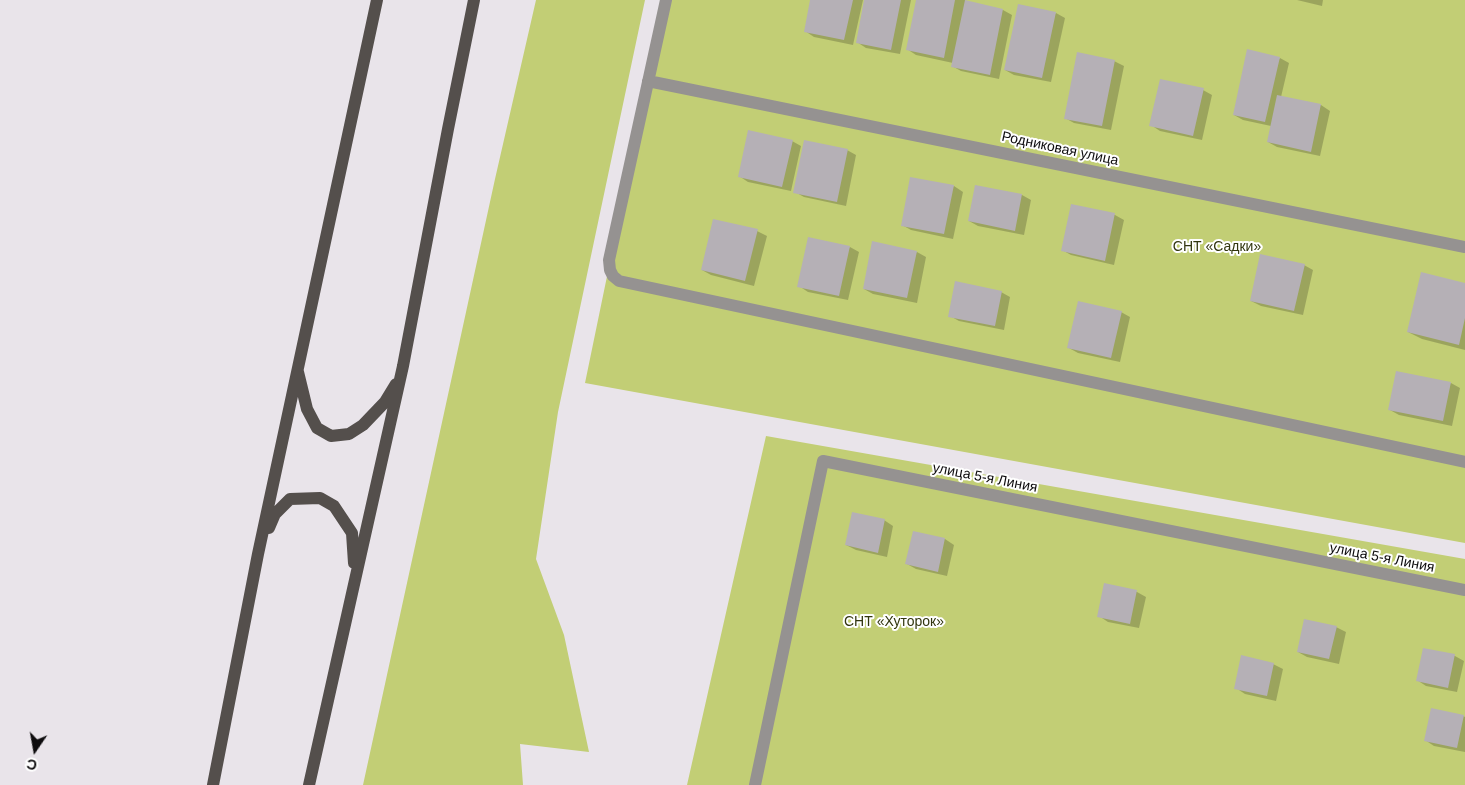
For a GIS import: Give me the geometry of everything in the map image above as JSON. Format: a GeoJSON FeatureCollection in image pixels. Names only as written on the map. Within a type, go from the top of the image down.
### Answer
{"type":"FeatureCollection","features":[{"type":"Feature","properties":{"kind":"main road"},"geometry":{"type":"LineString","coordinates":[[213,785],[258,554],[377,0]]}},
{"type":"Feature","properties":{"kind":"main road"},"geometry":{"type":"LineString","coordinates":[[309,785],[403,366],[474,0]]}},
{"type":"Feature","properties":{"kind":"main road"},"geometry":{"type":"LineString","coordinates":[[302,345],[298,367],[307,409],[317,428],[331,436],[349,434],[364,425],[394,389],[403,366]]}},
{"type":"Feature","properties":{"kind":"main road"},"geometry":{"type":"LineString","coordinates":[[258,554],[275,514],[290,499],[320,498],[334,506],[352,533],[356,578]]}},
{"type":"Feature","properties":{"kind":"street"},"geometry":{"type":"LineString","coordinates":[[666,0],[609,260],[610,270],[619,281],[1465,462]]}},
{"type":"Feature","properties":{"kind":"street","name":"Родниковая улица"},"geometry":{"type":"LineString","coordinates":[[648,81],[1465,248]]}},
{"type":"Feature","properties":{"kind":"street","name":"улица 5-я Линия"},"geometry":{"type":"LineString","coordinates":[[755,785],[823,461],[1465,590]]}},
{"type":"Feature","properties":{"kind":"green space"},"geometry":{"type":"Polygon","coordinates":[[[536,0],[645,0],[558,412],[536,559],[564,635],[589,752],[520,744],[523,785],[363,785],[495,179],[536,0]]]}},
{"type":"Feature","properties":{"kind":"green space","name":"СНТ «Садки»"},"geometry":{"type":"Polygon","coordinates":[[[664,0],[1465,0],[1465,543],[585,383],[664,0]]]}},
{"type":"Feature","properties":{"kind":"green space","name":"СНТ «Хуторок»"},"geometry":{"type":"Polygon","coordinates":[[[766,436],[1465,559],[1465,785],[687,785],[766,436]]]}},
{"type":"Feature","properties":{"kind":"building"},"geometry":{"type":"Polygon","coordinates":[[[810,0],[853,0],[844,40],[804,32],[810,0]]]}},
{"type":"Feature","properties":{"kind":"building"},"geometry":{"type":"Polygon","coordinates":[[[864,0],[901,0],[891,50],[856,43],[864,0]]]}},
{"type":"Feature","properties":{"kind":"building"},"geometry":{"type":"Polygon","coordinates":[[[916,0],[955,0],[944,58],[906,50],[916,0]]]}},
{"type":"Feature","properties":{"kind":"building"},"geometry":{"type":"Polygon","coordinates":[[[965,0],[1003,9],[990,75],[951,67],[965,0]]]}},
{"type":"Feature","properties":{"kind":"building"},"geometry":{"type":"Polygon","coordinates":[[[1018,4],[1056,12],[1042,78],[1004,70],[1018,4]]]}},
{"type":"Feature","properties":{"kind":"building"},"geometry":{"type":"Polygon","coordinates":[[[1247,49],[1280,57],[1265,122],[1233,115],[1247,49]]]}},
{"type":"Feature","properties":{"kind":"building"},"geometry":{"type":"Polygon","coordinates":[[[1077,52],[1115,60],[1102,126],[1064,119],[1077,52]]]}},
{"type":"Feature","properties":{"kind":"building"},"geometry":{"type":"Polygon","coordinates":[[[1160,79],[1204,88],[1193,136],[1149,126],[1160,79]]]}},
{"type":"Feature","properties":{"kind":"building"},"geometry":{"type":"Polygon","coordinates":[[[1277,95],[1321,104],[1311,152],[1267,142],[1277,95]]]}},
{"type":"Feature","properties":{"kind":"building"},"geometry":{"type":"Polygon","coordinates":[[[748,130],[793,140],[782,187],[738,177],[748,130]]]}},
{"type":"Feature","properties":{"kind":"building"},"geometry":{"type":"Polygon","coordinates":[[[804,140],[848,149],[837,202],[793,193],[804,140]]]}},
{"type":"Feature","properties":{"kind":"building"},"geometry":{"type":"Polygon","coordinates":[[[910,177],[954,185],[944,234],[901,226],[910,177]]]}},
{"type":"Feature","properties":{"kind":"building"},"geometry":{"type":"Polygon","coordinates":[[[975,185],[1022,194],[1015,231],[968,221],[975,185]]]}},
{"type":"Feature","properties":{"kind":"building"},"geometry":{"type":"Polygon","coordinates":[[[1071,204],[1115,213],[1105,261],[1061,251],[1071,204]]]}},
{"type":"Feature","properties":{"kind":"building"},"geometry":{"type":"Polygon","coordinates":[[[713,219],[758,229],[745,281],[701,270],[713,219]]]}},
{"type":"Feature","properties":{"kind":"building"},"geometry":{"type":"Polygon","coordinates":[[[808,237],[850,246],[839,296],[797,287],[808,237]]]}},
{"type":"Feature","properties":{"kind":"building"},"geometry":{"type":"Polygon","coordinates":[[[872,241],[917,251],[907,298],[863,289],[872,241]]]}},
{"type":"Feature","properties":{"kind":"building"},"geometry":{"type":"Polygon","coordinates":[[[1260,254],[1305,264],[1294,311],[1250,301],[1260,254]]]}},
{"type":"Feature","properties":{"kind":"building"},"geometry":{"type":"Polygon","coordinates":[[[1421,272],[1465,283],[1465,318],[1459,345],[1407,332],[1421,272]]]}},
{"type":"Feature","properties":{"kind":"building"},"geometry":{"type":"Polygon","coordinates":[[[955,281],[1002,291],[995,326],[948,317],[955,281]]]}},
{"type":"Feature","properties":{"kind":"building"},"geometry":{"type":"Polygon","coordinates":[[[1078,301],[1122,311],[1111,358],[1067,348],[1078,301]]]}},
{"type":"Feature","properties":{"kind":"building"},"geometry":{"type":"Polygon","coordinates":[[[1396,371],[1451,382],[1443,421],[1388,410],[1396,371]]]}},
{"type":"Feature","properties":{"kind":"building"},"geometry":{"type":"Polygon","coordinates":[[[852,512],[885,519],[878,553],[845,545],[852,512]]]}},
{"type":"Feature","properties":{"kind":"building"},"geometry":{"type":"Polygon","coordinates":[[[913,531],[945,538],[938,572],[905,564],[913,531]]]}},
{"type":"Feature","properties":{"kind":"building"},"geometry":{"type":"Polygon","coordinates":[[[1104,583],[1137,590],[1130,624],[1097,617],[1104,583]]]}},
{"type":"Feature","properties":{"kind":"building"},"geometry":{"type":"Polygon","coordinates":[[[1304,619],[1337,626],[1329,659],[1297,652],[1304,619]]]}},
{"type":"Feature","properties":{"kind":"building"},"geometry":{"type":"Polygon","coordinates":[[[1423,648],[1455,654],[1448,688],[1416,681],[1423,648]]]}},
{"type":"Feature","properties":{"kind":"building"},"geometry":{"type":"Polygon","coordinates":[[[1241,655],[1274,663],[1267,696],[1234,689],[1241,655]]]}},
{"type":"Feature","properties":{"kind":"building"},"geometry":{"type":"Polygon","coordinates":[[[1431,708],[1464,715],[1457,748],[1424,741],[1431,708]]]}}]}
